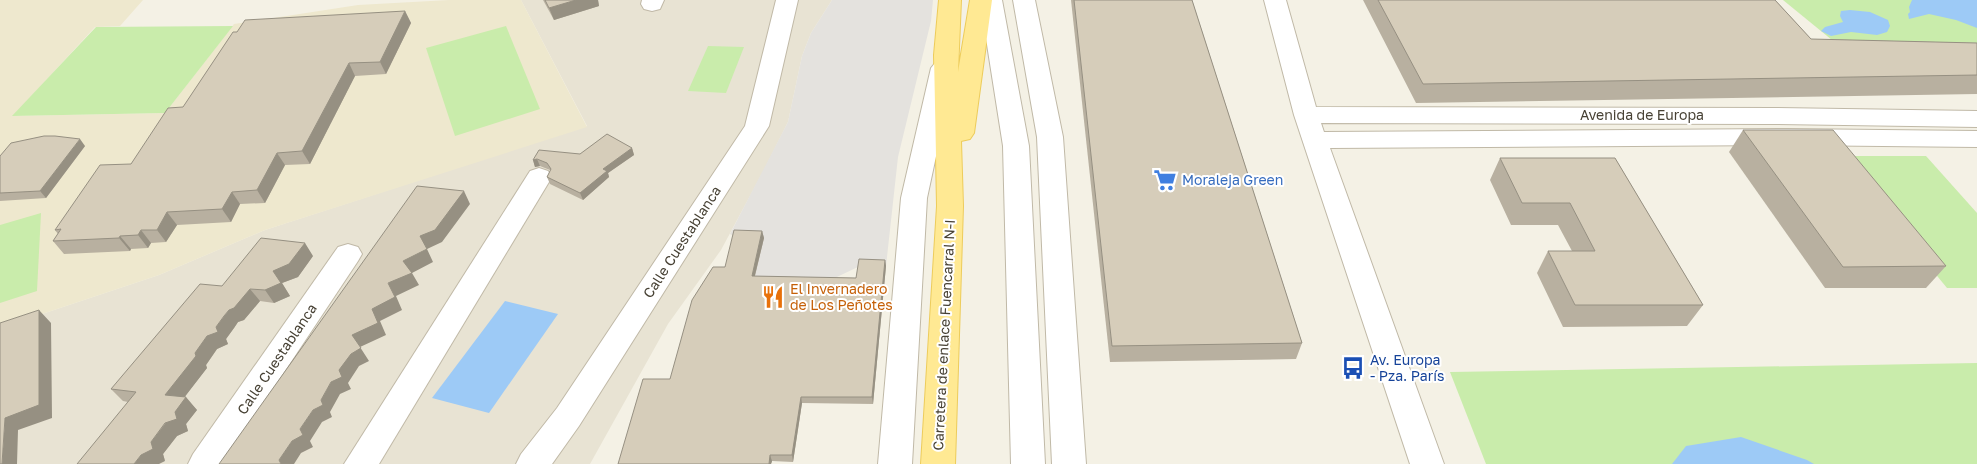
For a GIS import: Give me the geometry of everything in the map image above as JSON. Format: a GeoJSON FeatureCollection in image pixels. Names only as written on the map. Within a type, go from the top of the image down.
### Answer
{"type":"FeatureCollection","features":[{"type":"Feature","properties":{"kind":"main road","name":"Carretera de enlace Fuencarral N-I"},"geometry":{"type":"LineString","coordinates":[[938,464],[950,206],[946,54],[950,0]]}},
{"type":"Feature","properties":{"kind":"main road","name":"Carretera de enlace Fuencarral N-I"},"geometry":{"type":"LineString","coordinates":[[950,206],[981,0]]}},
{"type":"Feature","properties":{"kind":"street","name":"Calle Cuestablanca"},"geometry":{"type":"LineString","coordinates":[[533,464],[568,417],[757,126],[787,0]]}},
{"type":"Feature","properties":{"kind":"street"},"geometry":{"type":"LineString","coordinates":[[991,0],[1016,146],[1028,464]]}},
{"type":"Feature","properties":{"kind":"street"},"geometry":{"type":"LineString","coordinates":[[1024,0],[1050,137],[1069,464]]}},
{"type":"Feature","properties":{"kind":"street"},"geometry":{"type":"LineString","coordinates":[[1275,0],[1311,127],[1427,464]]}},
{"type":"Feature","properties":{"kind":"street"},"geometry":{"type":"LineString","coordinates":[[895,464],[914,198],[946,54]]}},
{"type":"Feature","properties":{"kind":"street","name":"Avenida de Europa"},"geometry":{"type":"LineString","coordinates":[[1311,127],[1766,116],[1977,119]]}},
{"type":"Feature","properties":{"kind":"street","name":"Avenida de Europa"},"geometry":{"type":"LineString","coordinates":[[1311,127],[1977,139]]}},
{"type":"Feature","properties":{"kind":"street"},"geometry":{"type":"LineString","coordinates":[[361,464],[539,177]]}},
{"type":"Feature","properties":{"kind":"street","name":"Calle Cuestablanca"},"geometry":{"type":"LineString","coordinates":[[205,464],[348,254]]}},
{"type":"Feature","properties":{"kind":"shaded area"},"geometry":{"type":"Polygon","coordinates":[[[0,0],[143,0],[120,26],[95,27],[13,116],[165,113],[234,24],[358,5],[449,0],[521,0],[587,127],[265,230],[159,275],[0,328],[0,0]]]}},
{"type":"Feature","properties":{"kind":"shaded area"},"geometry":{"type":"Polygon","coordinates":[[[521,0],[832,0],[811,33],[802,56],[788,122],[766,166],[721,250],[668,324],[590,464],[0,464],[0,328],[159,275],[265,230],[587,126],[521,0]]]}},
{"type":"Feature","properties":{"kind":"shaded area"},"geometry":{"type":"Polygon","coordinates":[[[832,0],[933,0],[931,21],[898,157],[886,266],[860,266],[820,285],[753,283],[736,237],[730,234],[788,122],[802,56],[811,33],[832,0]]]}},
{"type":"Feature","properties":{"kind":"green space"},"geometry":{"type":"Polygon","coordinates":[[[1783,0],[1977,0],[1977,47],[1843,49],[1783,0]]]}},
{"type":"Feature","properties":{"kind":"green space"},"geometry":{"type":"Polygon","coordinates":[[[233,26],[165,113],[12,116],[96,27],[233,26]]]}},
{"type":"Feature","properties":{"kind":"green space"},"geometry":{"type":"Polygon","coordinates":[[[506,26],[540,109],[455,136],[426,48],[506,26]]]}},
{"type":"Feature","properties":{"kind":"green space"},"geometry":{"type":"Polygon","coordinates":[[[708,46],[744,47],[726,93],[688,91],[708,46]]]}},
{"type":"Feature","properties":{"kind":"green space"},"geometry":{"type":"Polygon","coordinates":[[[1839,156],[1926,156],[1977,213],[1977,288],[1947,288],[1839,156]]]}},
{"type":"Feature","properties":{"kind":"green space"},"geometry":{"type":"Polygon","coordinates":[[[41,213],[37,291],[0,303],[0,225],[41,213]]]}},
{"type":"Feature","properties":{"kind":"green space"},"geometry":{"type":"Polygon","coordinates":[[[1977,363],[1977,464],[1486,464],[1450,372],[1977,363]]]}},
{"type":"Feature","properties":{"kind":"water"},"geometry":{"type":"Polygon","coordinates":[[[1912,0],[1977,0],[1977,28],[1956,20],[1929,14],[1909,19],[1909,7],[1912,0]]]}},
{"type":"Feature","properties":{"kind":"water"},"geometry":{"type":"Polygon","coordinates":[[[1841,11],[1870,12],[1888,20],[1890,26],[1887,32],[1877,35],[1851,32],[1831,36],[1821,31],[1825,27],[1843,22],[1840,16],[1841,11]]]}},
{"type":"Feature","properties":{"kind":"water"},"geometry":{"type":"Polygon","coordinates":[[[505,301],[558,314],[489,413],[432,398],[505,301]]]}},
{"type":"Feature","properties":{"kind":"water"},"geometry":{"type":"Polygon","coordinates":[[[1741,437],[1814,464],[1672,464],[1686,446],[1741,437]]]}},
{"type":"Feature","properties":{"kind":"building"},"geometry":{"type":"Polygon","coordinates":[[[545,0],[576,0],[549,8],[545,0]]]}},
{"type":"Feature","properties":{"kind":"building","name":"Moraleja Green"},"geometry":{"type":"Polygon","coordinates":[[[1074,0],[1192,0],[1302,343],[1112,346],[1074,0]]]}},
{"type":"Feature","properties":{"kind":"building"},"geometry":{"type":"Polygon","coordinates":[[[1378,0],[1775,0],[1811,39],[1977,43],[1977,75],[1423,84],[1378,0]]]}},
{"type":"Feature","properties":{"kind":"building"},"geometry":{"type":"Polygon","coordinates":[[[405,11],[380,62],[349,63],[302,151],[277,153],[257,190],[232,192],[222,209],[167,212],[157,230],[141,230],[138,235],[120,236],[119,238],[53,241],[61,229],[55,230],[100,165],[131,164],[168,108],[183,107],[233,32],[237,32],[245,20],[405,11]]]}},
{"type":"Feature","properties":{"kind":"building"},"geometry":{"type":"Polygon","coordinates":[[[1743,130],[1833,130],[1946,266],[1843,267],[1743,130]]]}},
{"type":"Feature","properties":{"kind":"building"},"geometry":{"type":"Polygon","coordinates":[[[607,134],[632,148],[603,169],[607,171],[580,193],[547,177],[551,169],[547,163],[537,159],[533,160],[539,150],[580,154],[607,134]]]}},
{"type":"Feature","properties":{"kind":"building"},"geometry":{"type":"Polygon","coordinates":[[[44,136],[80,139],[40,191],[0,193],[0,156],[11,143],[44,136]]]}},
{"type":"Feature","properties":{"kind":"building"},"geometry":{"type":"Polygon","coordinates":[[[1500,158],[1615,158],[1703,305],[1575,305],[1548,251],[1595,251],[1570,203],[1522,203],[1500,158]]]}},
{"type":"Feature","properties":{"kind":"building"},"geometry":{"type":"Polygon","coordinates":[[[417,186],[464,191],[435,230],[420,236],[427,249],[403,261],[412,273],[388,283],[395,297],[372,309],[378,323],[352,335],[361,348],[351,354],[339,370],[342,377],[331,382],[321,400],[323,405],[313,410],[300,429],[303,435],[292,441],[279,460],[281,464],[219,464],[417,186]]]}},
{"type":"Feature","properties":{"kind":"building"},"geometry":{"type":"Polygon","coordinates":[[[734,230],[762,231],[752,276],[856,278],[859,259],[885,260],[872,397],[801,397],[792,455],[770,455],[769,464],[618,464],[643,379],[670,379],[692,300],[713,267],[725,267],[734,230]]]}},
{"type":"Feature","properties":{"kind":"building"},"geometry":{"type":"Polygon","coordinates":[[[261,238],[305,243],[289,264],[273,271],[281,283],[265,290],[250,289],[234,308],[229,310],[224,316],[216,327],[218,332],[207,336],[195,353],[196,356],[165,395],[186,397],[175,412],[177,419],[165,423],[151,442],[153,449],[141,455],[134,464],[77,464],[136,392],[111,389],[200,284],[222,286],[261,238]]]}},
{"type":"Feature","properties":{"kind":"building"},"geometry":{"type":"Polygon","coordinates":[[[39,310],[39,405],[5,418],[2,464],[0,464],[0,323],[39,310]]]}},
{"type":"Feature","properties":{"kind":"place","name":"Moraleja Green"},"geometry":{"type":"Point","coordinates":[1165,180]}},
{"type":"Feature","properties":{"kind":"place","name":"El Invernadero de Los Peñotes"},"geometry":{"type":"Point","coordinates":[773,297]}},
{"type":"Feature","properties":{"kind":"place","name":"Av. Europa - Pza. París"},"geometry":{"type":"Point","coordinates":[1353,368]}}]}
